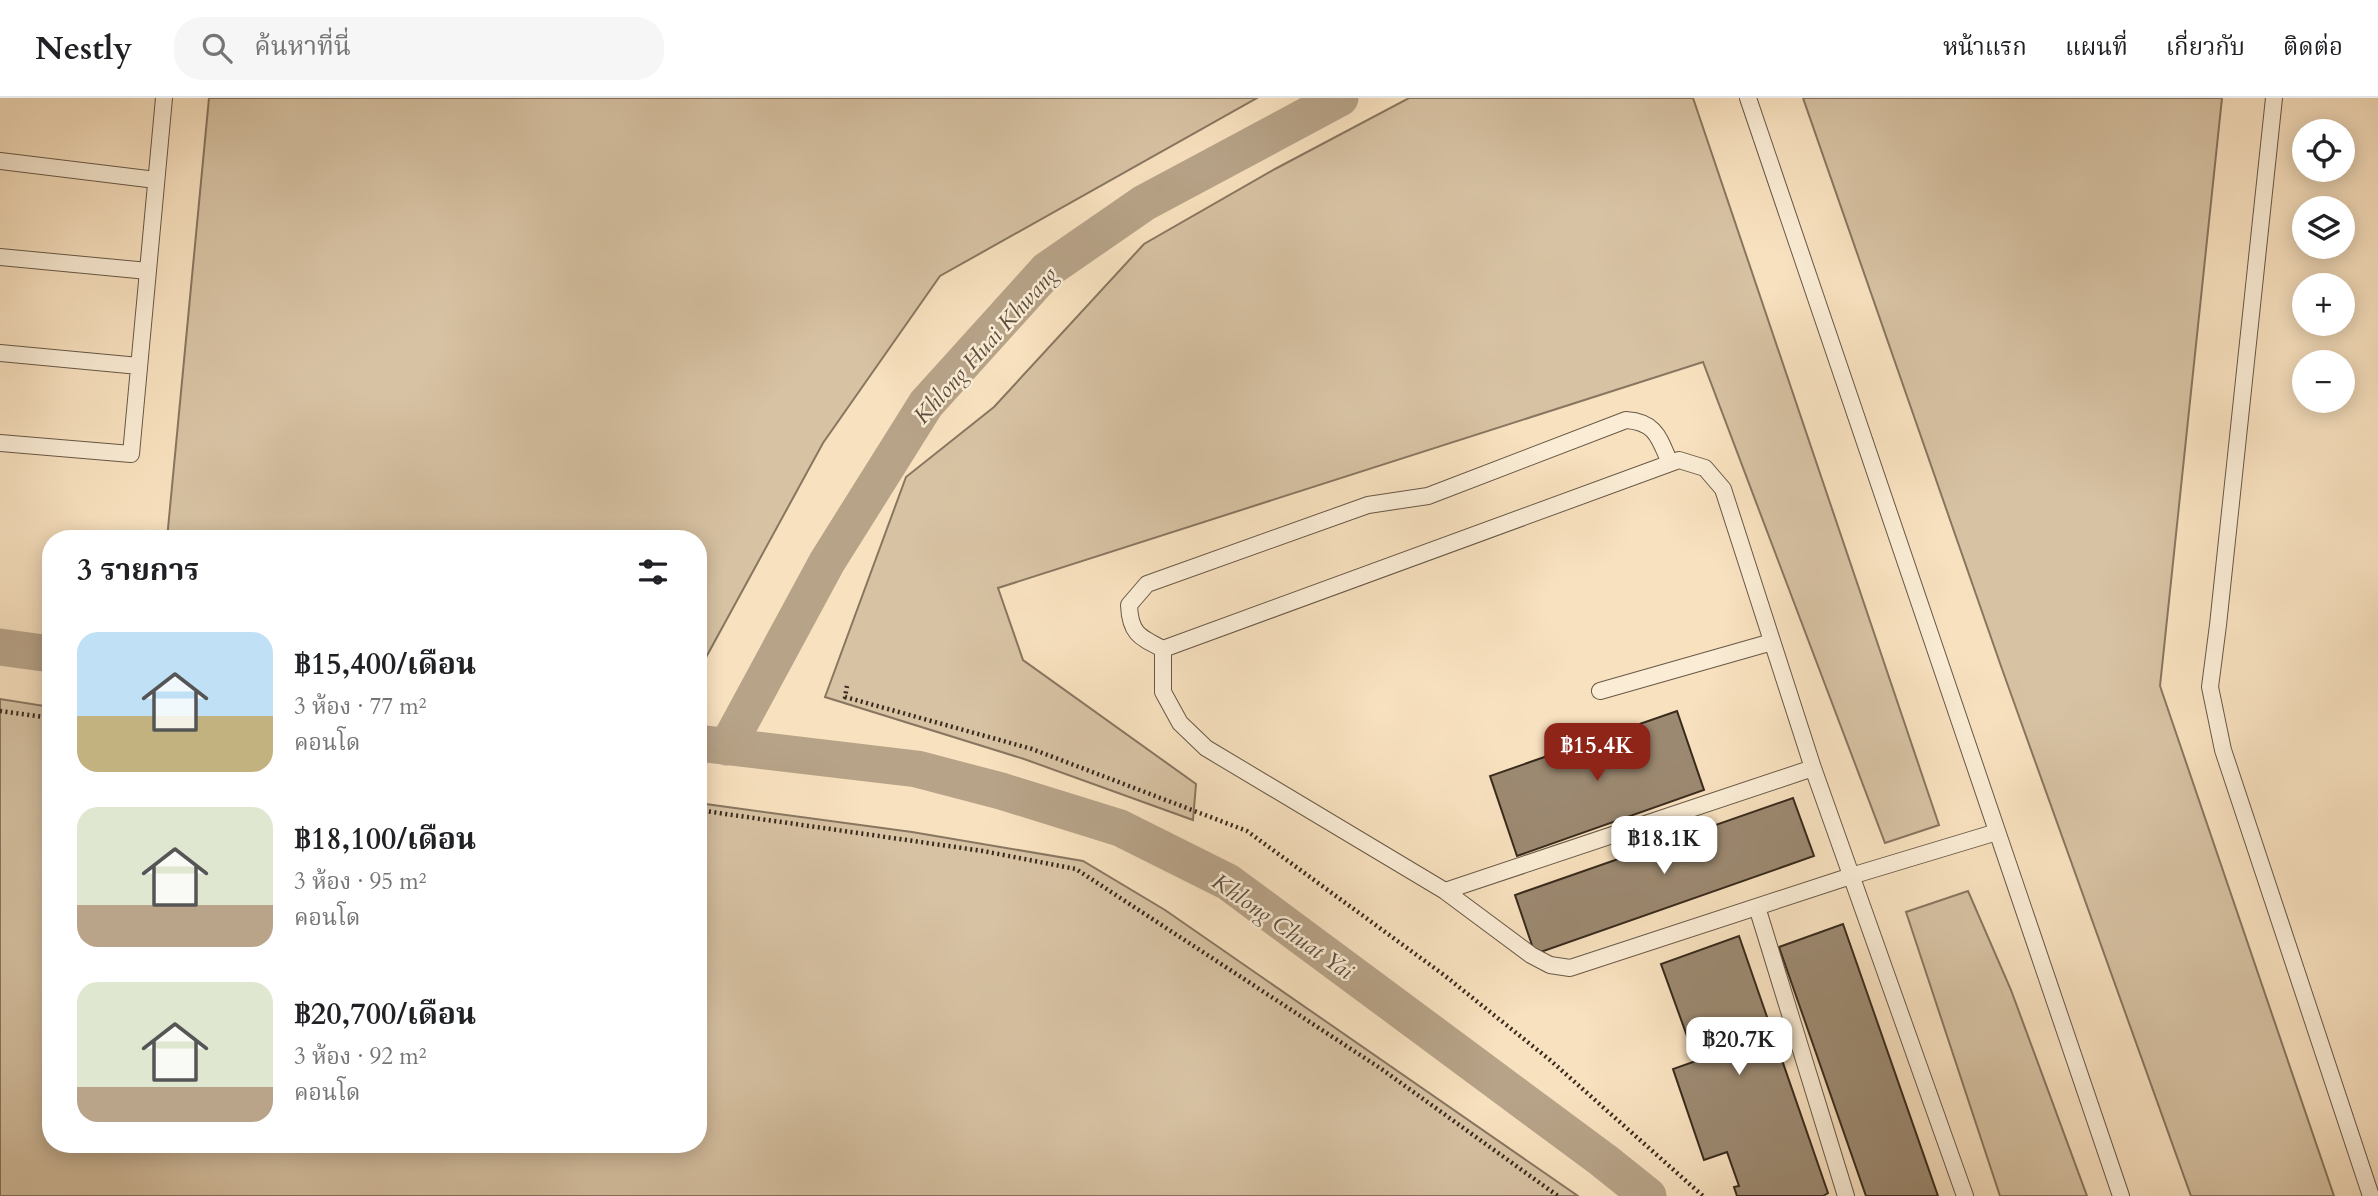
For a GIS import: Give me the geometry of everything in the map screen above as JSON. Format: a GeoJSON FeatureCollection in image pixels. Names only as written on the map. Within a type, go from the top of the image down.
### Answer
{"type":"FeatureCollection","features":[{"type":"Feature","properties":{"kind":"lane"},"geometry":{"type":"LineString","coordinates":[[0,443],[131,454],[164,98]]}},
{"type":"Feature","properties":{"kind":"lane"},"geometry":{"type":"LineString","coordinates":[[1748,98],[2121,1196]]}},
{"type":"Feature","properties":{"kind":"lane"},"geometry":{"type":"LineString","coordinates":[[2273,98],[2210,687],[2223,750],[2371,1196]]}},
{"type":"Feature","properties":{"kind":"lane"},"geometry":{"type":"LineString","coordinates":[[0,162],[156,180]]}},
{"type":"Feature","properties":{"kind":"lane"},"geometry":{"type":"LineString","coordinates":[[0,257],[148,271]]}},
{"type":"Feature","properties":{"kind":"lane"},"geometry":{"type":"LineString","coordinates":[[0,353],[139,366]]}},
{"type":"Feature","properties":{"kind":"lane"},"geometry":{"type":"LineString","coordinates":[[1670,463],[1657,433],[1642,421],[1626,420],[1428,496],[1368,505],[1147,584],[1129,605],[1130,622],[1140,638],[1163,649],[1670,463],[1679,460],[1705,468],[1723,489],[1813,768],[1965,1196]]}},
{"type":"Feature","properties":{"kind":"lane"},"geometry":{"type":"LineString","coordinates":[[1600,691],[1772,642]]}},
{"type":"Feature","properties":{"kind":"lane"},"geometry":{"type":"LineString","coordinates":[[1163,649],[1163,692],[1180,723],[1206,748],[1445,891],[1531,955],[1549,965],[1570,968],[1851,876],[1997,832]]}},
{"type":"Feature","properties":{"kind":"lane"},"geometry":{"type":"LineString","coordinates":[[1445,891],[1813,768]]}},
{"type":"Feature","properties":{"kind":"lane"},"geometry":{"type":"LineString","coordinates":[[1757,907],[1846,1196]]}},
{"type":"Feature","properties":{"kind":"path"},"geometry":{"type":"LineString","coordinates":[[847,686],[845,697],[1032,749],[1247,831],[1444,975],[1550,1060],[1703,1196]]}},
{"type":"Feature","properties":{"kind":"path"},"geometry":{"type":"LineString","coordinates":[[0,710],[42,717]]}},
{"type":"Feature","properties":{"kind":"path"},"geometry":{"type":"LineString","coordinates":[[707,811],[983,851],[1076,869],[1380,1068],[1558,1196]]}},
{"type":"Feature","properties":{"kind":"shaded area"},"geometry":{"type":"Polygon","coordinates":[[[209,98],[1257,98],[940,276],[823,443],[707,656],[707,530],[168,530],[209,98]]]}},
{"type":"Feature","properties":{"kind":"shaded area"},"geometry":{"type":"Polygon","coordinates":[[[1409,98],[1693,98],[1939,825],[1885,843],[1703,362],[998,588],[1023,660],[1196,784],[1193,820],[1024,759],[825,697],[906,477],[994,407],[1144,244],[1275,169],[1409,98]]]}},
{"type":"Feature","properties":{"kind":"shaded area"},"geometry":{"type":"Polygon","coordinates":[[[1803,98],[2222,98],[2160,686],[2334,1196],[2191,1196],[2002,669],[1803,98]]]}},
{"type":"Feature","properties":{"kind":"shaded area"},"geometry":{"type":"Polygon","coordinates":[[[0,699],[42,706],[42,1153],[707,1153],[707,804],[912,832],[1083,861],[1165,910],[1578,1196],[0,1196],[0,699]]]}},
{"type":"Feature","properties":{"kind":"shaded area"},"geometry":{"type":"Polygon","coordinates":[[[1968,891],[2011,990],[2087,1196],[2000,1196],[1906,912],[1968,891]]]}},
{"type":"Feature","properties":{"kind":"building"},"geometry":{"type":"Polygon","coordinates":[[[1677,711],[1704,790],[1517,856],[1490,776],[1677,711]]]}},
{"type":"Feature","properties":{"kind":"building"},"geometry":{"type":"Polygon","coordinates":[[[1793,798],[1814,856],[1535,954],[1515,895],[1793,798]]]}},
{"type":"Feature","properties":{"kind":"building"},"geometry":{"type":"Polygon","coordinates":[[[1843,924],[1938,1196],[1866,1196],[1779,947],[1843,924]]]}},
{"type":"Feature","properties":{"kind":"building"},"geometry":{"type":"Polygon","coordinates":[[[1739,936],[1828,1193],[1823,1196],[1737,1196],[1734,1187],[1739,1186],[1727,1152],[1704,1160],[1673,1069],[1696,1061],[1661,964],[1739,936]]]}},
{"type":"Feature","properties":{"kind":"waterway","name":"Khlong Huai Khwang"},"geometry":{"type":"LineString","coordinates":[[727,747],[827,562],[926,404],[1047,270],[1144,203],[1340,98]]}},
{"type":"Feature","properties":{"kind":"waterway","name":"Khlong Chuat Yai"},"geometry":{"type":"LineString","coordinates":[[0,647],[42,653]]}},
{"type":"Feature","properties":{"kind":"waterway","name":"Khlong Chuat Yai"},"geometry":{"type":"LineString","coordinates":[[707,744],[917,769],[1001,791],[1120,828],[1228,882],[1648,1196]]}}]}
